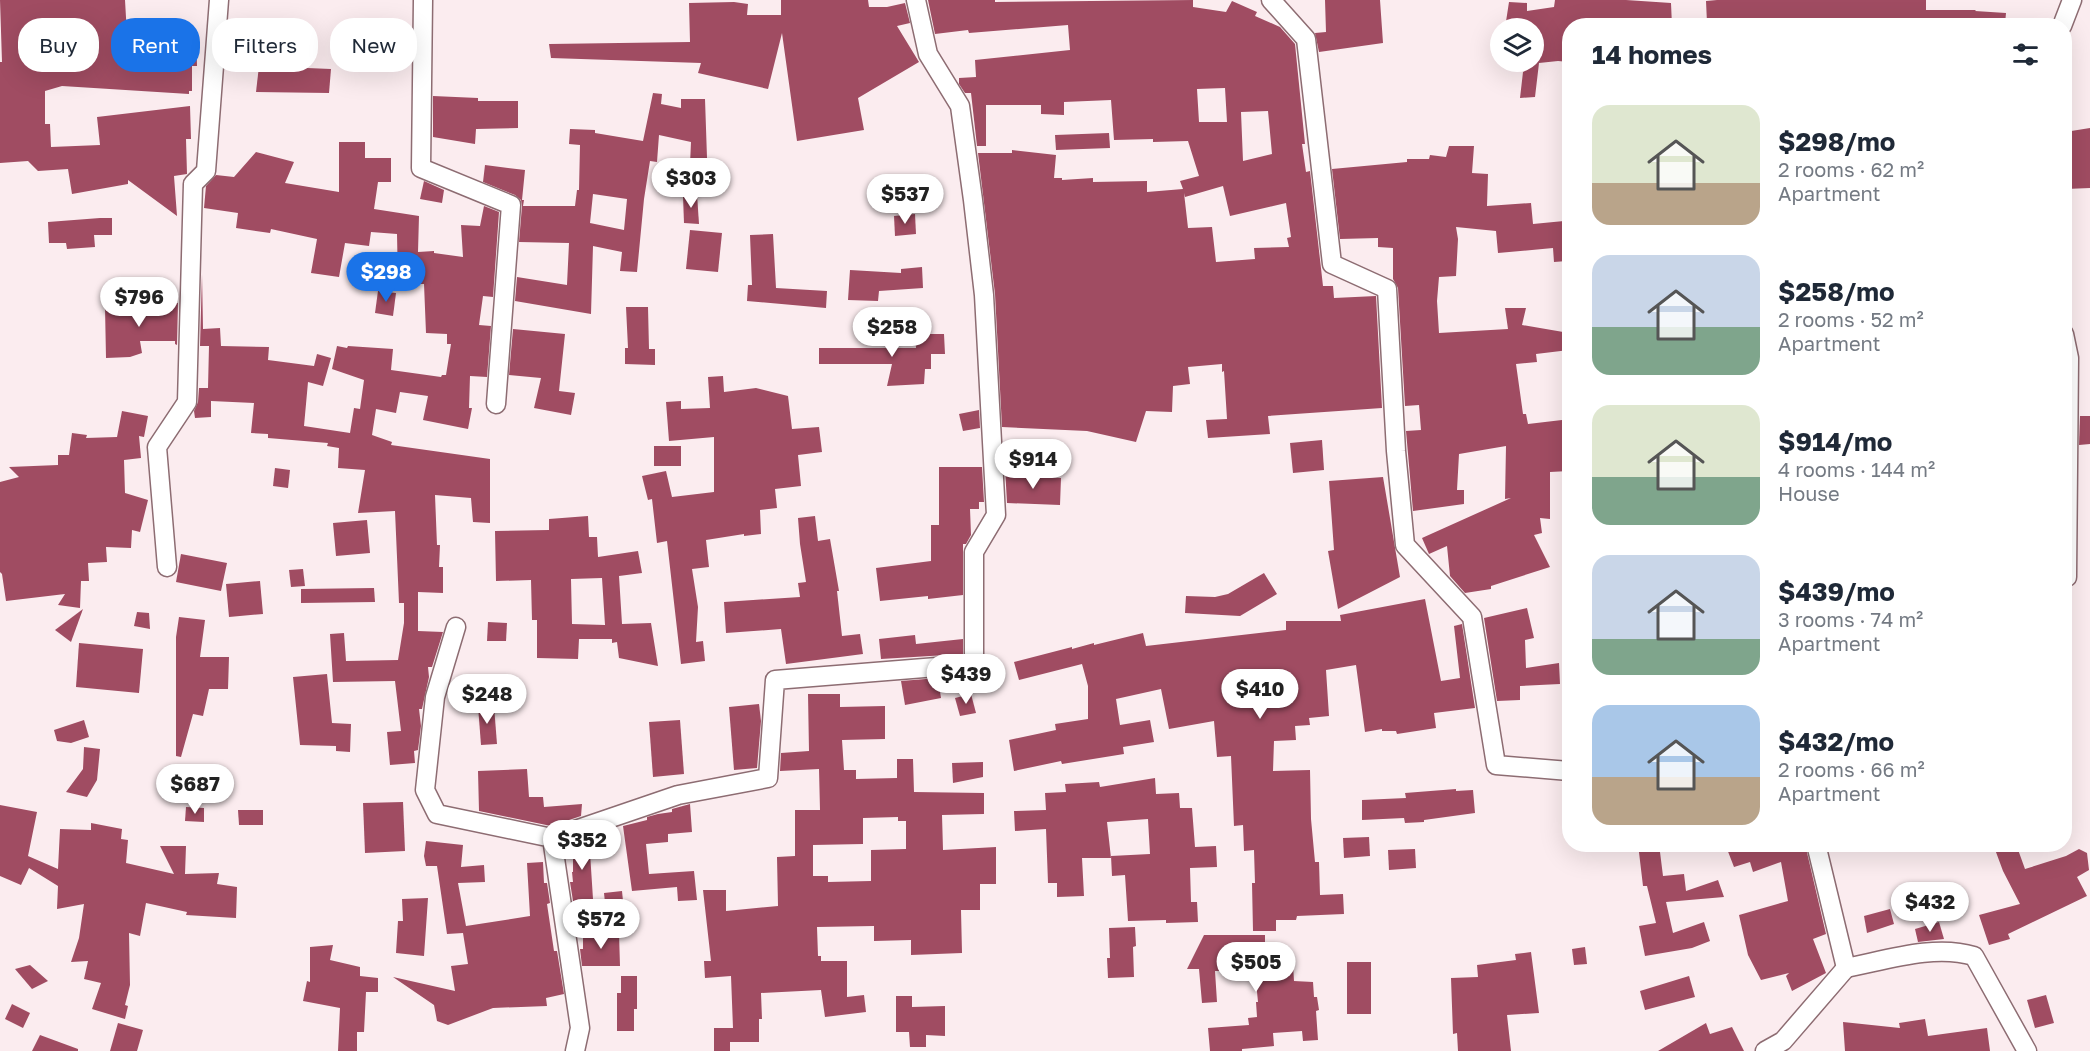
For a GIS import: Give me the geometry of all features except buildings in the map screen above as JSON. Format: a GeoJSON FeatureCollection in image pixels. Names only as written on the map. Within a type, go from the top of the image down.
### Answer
{"type":"FeatureCollection","features":[{"type":"Feature","properties":{"kind":"street"},"geometry":{"type":"LineString","coordinates":[[167,567],[157,447],[187,402],[193,184],[206,171],[219,0]]}},
{"type":"Feature","properties":{"kind":"street"},"geometry":{"type":"LineString","coordinates":[[423,0],[421,168],[511,205],[496,404]]}},
{"type":"Feature","properties":{"kind":"street"},"geometry":{"type":"LineString","coordinates":[[456,627],[435,697],[425,790],[437,814],[552,838],[678,795],[768,778],[775,680],[974,664],[974,552],[996,515],[984,295],[974,200],[960,106],[928,54],[916,0]]}},
{"type":"Feature","properties":{"kind":"street"},"geometry":{"type":"LineString","coordinates":[[1270,0],[1306,39],[1332,264],[1387,289],[1396,451],[1406,545],[1472,617],[1496,765],[1562,770]]}},
{"type":"Feature","properties":{"kind":"street"},"geometry":{"type":"LineString","coordinates":[[2065,18],[2072,0]]}},
{"type":"Feature","properties":{"kind":"street"},"geometry":{"type":"LineString","coordinates":[[552,838],[580,1028],[575,1051]]}},
{"type":"Feature","properties":{"kind":"street"},"geometry":{"type":"LineString","coordinates":[[1818,852],[1846,968]]}},
{"type":"Feature","properties":{"kind":"street"},"geometry":{"type":"LineString","coordinates":[[1765,1051],[1783,1041],[1846,968],[1917,954],[1957,951],[1974,956],[2027,1051]]}}]}
